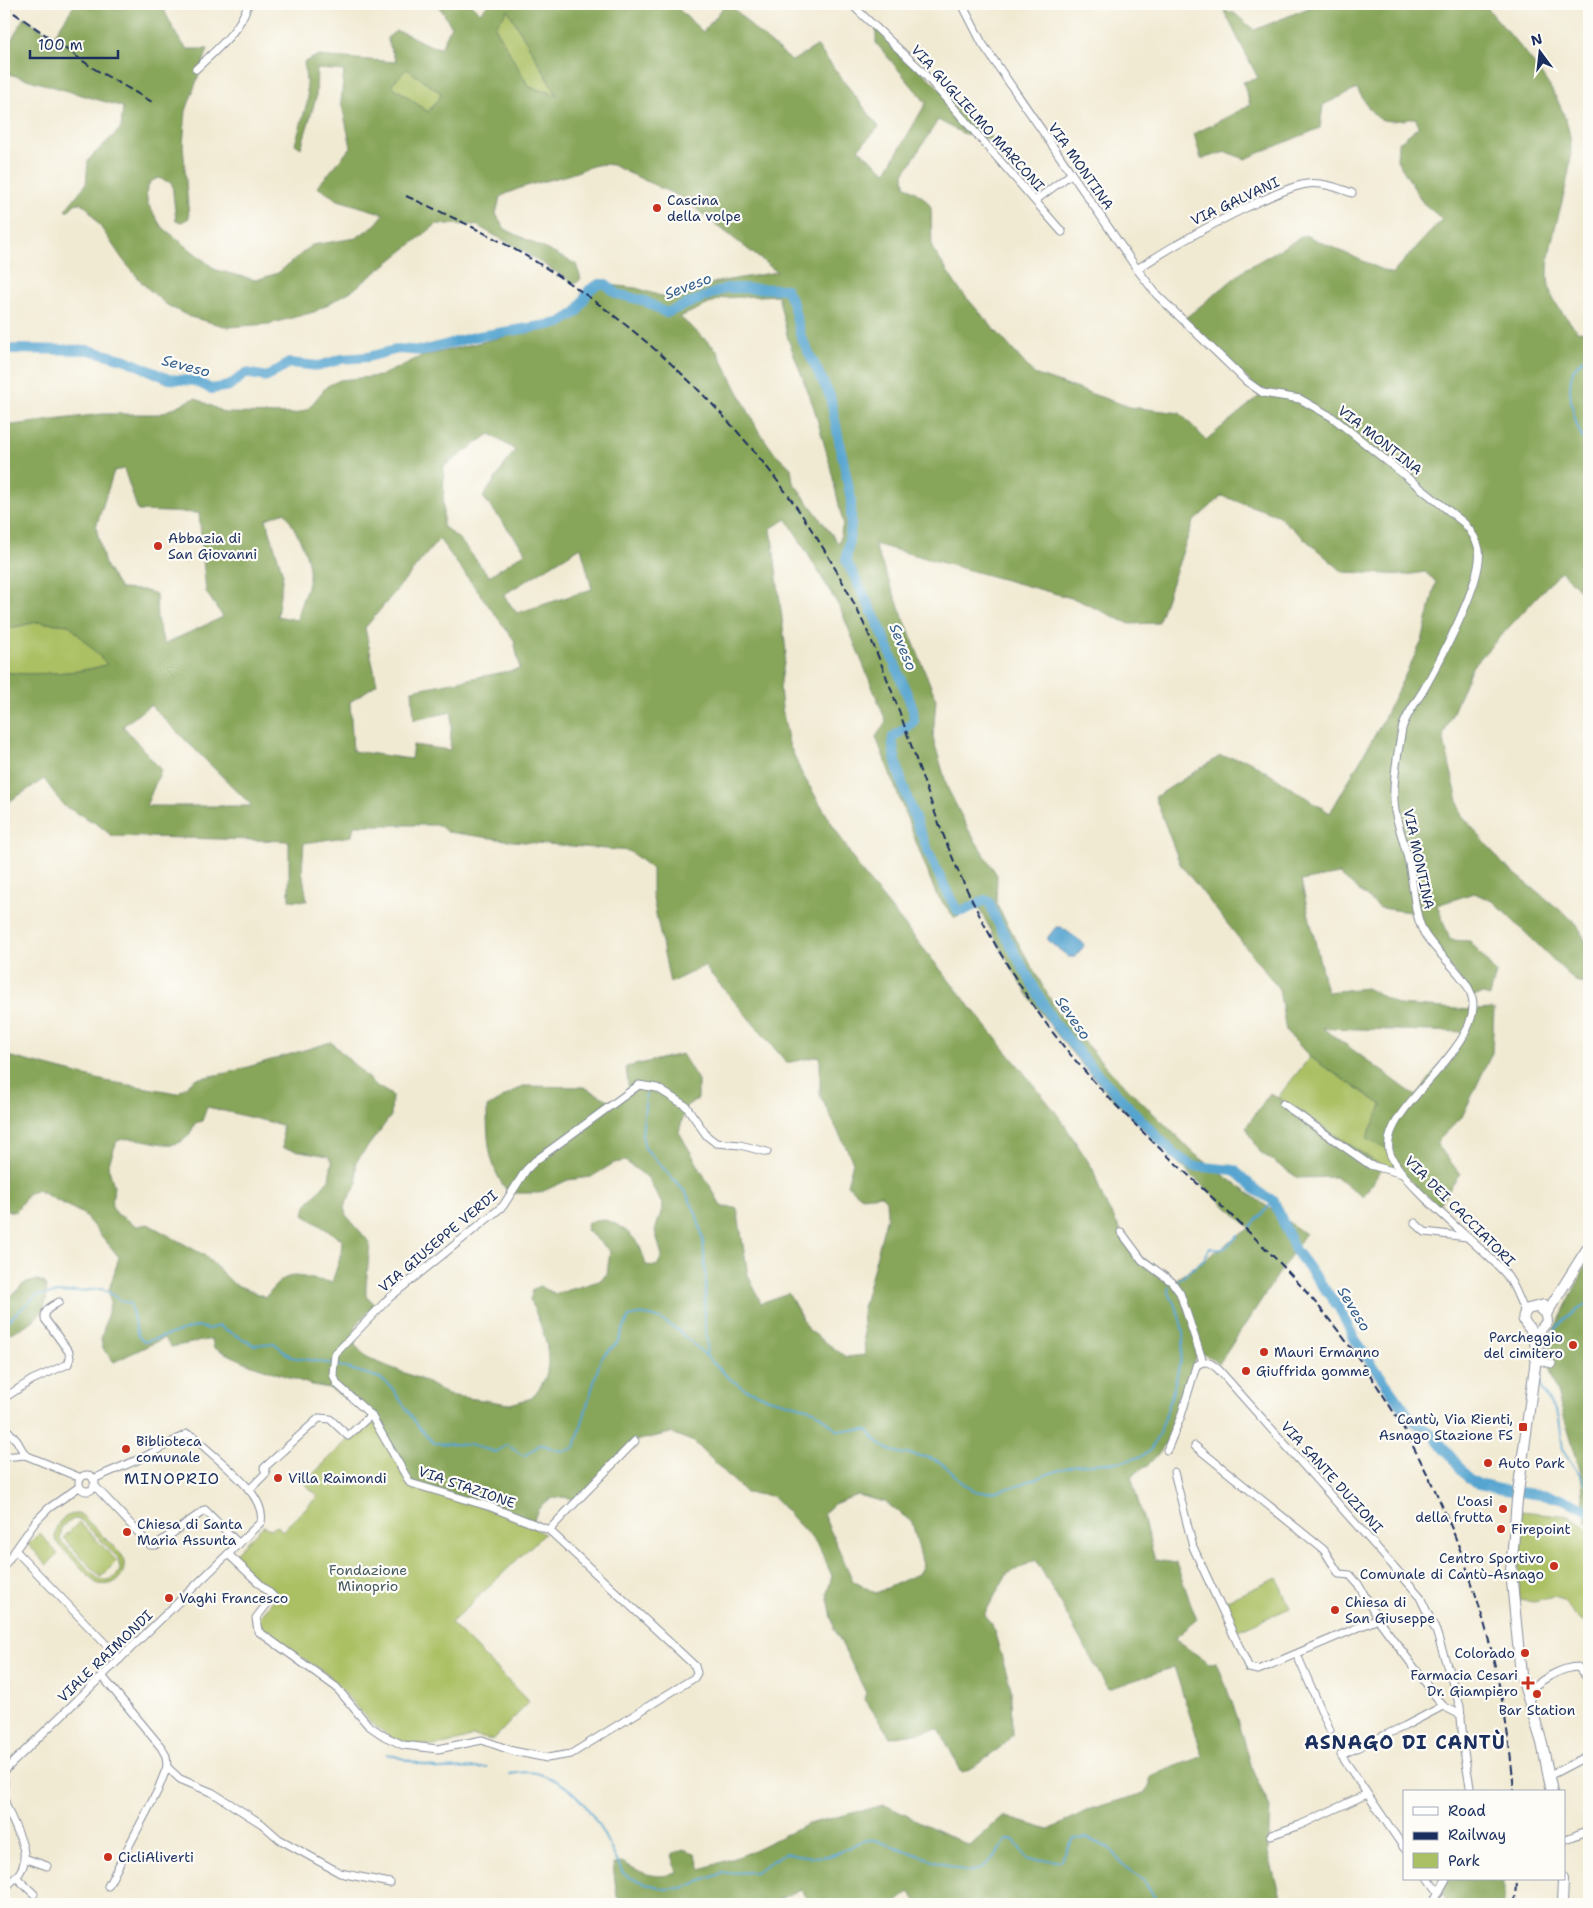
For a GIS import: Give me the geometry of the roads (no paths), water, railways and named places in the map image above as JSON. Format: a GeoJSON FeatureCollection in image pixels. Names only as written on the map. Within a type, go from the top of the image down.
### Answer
{"type":"FeatureCollection","features":[{"type":"Feature","properties":{"kind":"main road"},"geometry":{"type":"LineString","coordinates":[[1552,1790],[1542,1743],[1521,1675],[1511,1571],[1517,1500],[1542,1360],[1536,1330],[1524,1323],[1536,1310],[1557,1299],[1589,1246]]}},
{"type":"Feature","properties":{"kind":"main road"},"geometry":{"type":"LineString","coordinates":[[1536,1310],[1547,1322],[1536,1330]]}},
{"type":"Feature","properties":{"kind":"main road"},"geometry":{"type":"LineString","coordinates":[[1562,1904],[1563,1880]]}},
{"type":"Feature","properties":{"kind":"street"},"geometry":{"type":"LineString","coordinates":[[196,69],[219,48],[236,28],[248,4]]}},
{"type":"Feature","properties":{"kind":"street","name":"VIA GUGLIELMO MARCONI"},"geometry":{"type":"LineString","coordinates":[[850,4],[920,69],[1062,232]]}},
{"type":"Feature","properties":{"kind":"street","name":"VIA MONTINA"},"geometry":{"type":"LineString","coordinates":[[962,4],[982,43],[1137,269],[1158,295],[1246,381],[1263,393],[1309,403],[1332,417],[1464,523],[1476,539],[1479,549],[1478,566],[1459,620],[1442,657],[1402,726],[1396,767],[1395,809],[1410,866],[1416,909],[1423,932],[1466,986]]}},
{"type":"Feature","properties":{"kind":"street"},"geometry":{"type":"LineString","coordinates":[[1036,200],[1071,174]]}},
{"type":"Feature","properties":{"kind":"street","name":"VIA GALVANI"},"geometry":{"type":"LineString","coordinates":[[1137,269],[1195,233],[1273,196],[1307,184],[1329,186],[1352,193]]}},
{"type":"Feature","properties":{"kind":"street","name":"VIA DEI CACCIATORI"},"geometry":{"type":"LineString","coordinates":[[1466,986],[1472,997],[1466,1032],[1449,1057],[1398,1117],[1389,1136],[1389,1149],[1395,1166],[1506,1274],[1518,1299],[1536,1310]]}},
{"type":"Feature","properties":{"kind":"street","name":"VIA GIUSEPPE VERDI"},"geometry":{"type":"LineString","coordinates":[[371,1415],[340,1388],[333,1374],[335,1354],[389,1298],[504,1206],[526,1170],[535,1162],[639,1085],[658,1088],[686,1106],[708,1136],[716,1143],[740,1145],[767,1152]]}},
{"type":"Feature","properties":{"kind":"street"},"geometry":{"type":"LineString","coordinates":[[1283,1104],[1370,1166],[1404,1174]]}},
{"type":"Feature","properties":{"kind":"street"},"geometry":{"type":"LineString","coordinates":[[1415,1223],[1425,1232],[1467,1237]]}},
{"type":"Feature","properties":{"kind":"street"},"geometry":{"type":"LineString","coordinates":[[1121,1232],[1142,1260],[1172,1282],[1180,1293],[1203,1362],[1194,1370],[1181,1416],[1167,1450]]}},
{"type":"Feature","properties":{"kind":"street"},"geometry":{"type":"LineString","coordinates":[[4,1398],[32,1380],[68,1364],[69,1352],[45,1319],[48,1308],[59,1302]]}},
{"type":"Feature","properties":{"kind":"street","name":"VIA SANTE DUZIONI"},"geometry":{"type":"LineString","coordinates":[[1203,1362],[1208,1362],[1219,1370],[1302,1460],[1419,1595],[1436,1631],[1460,1706],[1464,1752],[1471,1790]]}},
{"type":"Feature","properties":{"kind":"street"},"geometry":{"type":"LineString","coordinates":[[79,1486],[87,1491],[94,1482],[187,1434],[194,1437],[249,1490],[266,1473],[264,1468],[318,1418],[330,1419],[348,1436],[371,1415]]}},
{"type":"Feature","properties":{"kind":"street","name":"VIA STAZIONE"},"geometry":{"type":"LineString","coordinates":[[371,1415],[410,1483],[491,1507],[549,1530]]}},
{"type":"Feature","properties":{"kind":"street"},"geometry":{"type":"LineString","coordinates":[[4,1426],[17,1441],[25,1455]]}},
{"type":"Feature","properties":{"kind":"street"},"geometry":{"type":"LineString","coordinates":[[228,1554],[273,1596],[256,1618],[258,1631],[336,1687],[368,1725],[384,1736],[403,1745],[438,1749],[482,1740],[513,1751],[547,1758],[571,1754],[656,1703],[694,1678],[697,1673],[695,1666],[549,1530],[635,1441]]}},
{"type":"Feature","properties":{"kind":"street"},"geometry":{"type":"LineString","coordinates":[[1195,1446],[1324,1550],[1339,1574],[1350,1575],[1358,1584],[1378,1619],[1443,1706],[1460,1715]]}},
{"type":"Feature","properties":{"kind":"street"},"geometry":{"type":"LineString","coordinates":[[4,1457],[25,1455],[81,1478],[87,1475],[150,1545],[156,1545],[205,1510],[239,1544]]}},
{"type":"Feature","properties":{"kind":"street"},"geometry":{"type":"LineString","coordinates":[[1174,1472],[1193,1546],[1249,1668],[1258,1670],[1378,1619]]}},
{"type":"Feature","properties":{"kind":"street"},"geometry":{"type":"LineString","coordinates":[[4,1566],[16,1552],[36,1521],[49,1508],[79,1486],[81,1478]]}},
{"type":"Feature","properties":{"kind":"street","name":"VIALE RAIMONDI"},"geometry":{"type":"LineString","coordinates":[[4,1771],[261,1522],[259,1504],[249,1490]]}},
{"type":"Feature","properties":{"kind":"street"},"geometry":{"type":"LineString","coordinates":[[16,1552],[120,1660]]}},
{"type":"Feature","properties":{"kind":"street"},"geometry":{"type":"LineString","coordinates":[[1297,1655],[1330,1730]]}},
{"type":"Feature","properties":{"kind":"street"},"geometry":{"type":"LineString","coordinates":[[1526,1694],[1540,1683],[1568,1668],[1578,1667],[1589,1680]]}},
{"type":"Feature","properties":{"kind":"street"},"geometry":{"type":"LineString","coordinates":[[102,1676],[161,1747],[166,1756],[167,1767],[157,1792],[108,1886]]}},
{"type":"Feature","properties":{"kind":"street"},"geometry":{"type":"LineString","coordinates":[[1403,1847],[1341,1755],[1443,1706]]}},
{"type":"Feature","properties":{"kind":"street"},"geometry":{"type":"LineString","coordinates":[[1549,1776],[1589,1755]]}},
{"type":"Feature","properties":{"kind":"street"},"geometry":{"type":"LineString","coordinates":[[167,1767],[180,1779],[213,1792],[262,1824],[279,1839],[340,1873],[390,1884]]}},
{"type":"Feature","properties":{"kind":"street"},"geometry":{"type":"LineString","coordinates":[[4,1779],[4,1786]]}},
{"type":"Feature","properties":{"kind":"street"},"geometry":{"type":"LineString","coordinates":[[1271,1835],[1300,1825],[1366,1794]]}},
{"type":"Feature","properties":{"kind":"street"},"geometry":{"type":"LineString","coordinates":[[4,1797],[19,1836],[24,1858],[21,1871],[4,1890]]}},
{"type":"Feature","properties":{"kind":"street"},"geometry":{"type":"LineString","coordinates":[[1566,1839],[1589,1830]]}},
{"type":"Feature","properties":{"kind":"street"},"geometry":{"type":"LineString","coordinates":[[24,1858],[47,1866]]}},
{"type":"Feature","properties":{"kind":"street"},"geometry":{"type":"LineString","coordinates":[[16,1877],[34,1894]]}},
{"type":"Feature","properties":{"kind":"street"},"geometry":{"type":"LineString","coordinates":[[1430,1880],[1439,1893]]}},
{"type":"Feature","properties":{"kind":"street"},"geometry":{"type":"LineString","coordinates":[[1432,1904],[1446,1880]]}},
{"type":"Feature","properties":{"kind":"water"},"geometry":{"type":"Polygon","coordinates":[[[1056,927],[1061,927],[1082,942],[1084,946],[1075,957],[1069,957],[1048,941],[1048,937],[1056,927]]]}},
{"type":"Feature","properties":{"kind":"waterway","name":"Seveso"},"geometry":{"type":"LineString","coordinates":[[4,349],[89,350],[126,360],[169,379],[195,381],[211,389],[229,386],[246,373],[267,377],[289,363],[319,366],[342,359],[368,357],[398,349],[423,351],[473,337],[560,323],[577,312],[589,290],[599,284],[606,284],[617,294],[645,301],[666,313],[726,288],[786,289],[793,304],[801,337],[830,396],[851,499],[851,526],[846,560],[881,630],[913,709],[914,722],[893,737],[899,771],[917,824],[940,877],[958,911],[963,911],[985,900],[989,902],[996,919],[1053,1021],[1090,1066],[1174,1154],[1192,1166],[1234,1170],[1257,1191],[1274,1201],[1295,1250],[1339,1308],[1356,1342],[1412,1420],[1435,1437],[1469,1479],[1479,1484],[1499,1489],[1561,1498],[1589,1511]]}},
{"type":"Feature","properties":{"kind":"waterway"},"geometry":{"type":"LineString","coordinates":[[1589,356],[1574,369],[1570,387],[1576,421],[1589,448]]}},
{"type":"Feature","properties":{"kind":"waterway"},"geometry":{"type":"LineString","coordinates":[[4,1324],[37,1295],[102,1289],[120,1300],[130,1303],[138,1336],[144,1342],[198,1326],[208,1329],[219,1326],[254,1345],[274,1343],[291,1357],[333,1364],[380,1378],[392,1388],[420,1429],[434,1443],[470,1445],[496,1452],[507,1445],[524,1456],[541,1444],[566,1451],[575,1447],[601,1358],[617,1343],[629,1317],[643,1315],[662,1320],[686,1337],[706,1356],[707,1343],[704,1316],[706,1284],[703,1239],[696,1213],[686,1193],[645,1148],[642,1135],[646,1095]]}},
{"type":"Feature","properties":{"kind":"waterway"},"geometry":{"type":"LineString","coordinates":[[1250,1227],[1274,1201]]}},
{"type":"Feature","properties":{"kind":"waterway"},"geometry":{"type":"LineString","coordinates":[[1178,1281],[1204,1259],[1210,1248],[1226,1246],[1238,1235]]}},
{"type":"Feature","properties":{"kind":"waterway"},"geometry":{"type":"LineString","coordinates":[[706,1356],[730,1379],[745,1389],[765,1397],[814,1410],[837,1430],[867,1430],[879,1443],[889,1450],[927,1457],[946,1466],[969,1488],[980,1492],[991,1492],[1016,1486],[1067,1467],[1124,1461],[1134,1459],[1148,1452],[1154,1444],[1166,1414],[1177,1375],[1183,1343],[1181,1322],[1168,1291],[1169,1287]]}},
{"type":"Feature","properties":{"kind":"waterway"},"geometry":{"type":"LineString","coordinates":[[1544,1360],[1554,1331],[1571,1314],[1589,1302]]}},
{"type":"Feature","properties":{"kind":"waterway"},"geometry":{"type":"LineString","coordinates":[[1543,1364],[1540,1381],[1542,1390],[1559,1417],[1563,1450],[1589,1489]]}},
{"type":"Feature","properties":{"kind":"waterway"},"geometry":{"type":"LineString","coordinates":[[387,1754],[438,1769],[487,1768]]}},
{"type":"Feature","properties":{"kind":"waterway"},"geometry":{"type":"LineString","coordinates":[[510,1774],[536,1773],[553,1779],[567,1788],[580,1799],[590,1812],[623,1873],[628,1877],[664,1889],[682,1888],[723,1873],[755,1872],[785,1853],[823,1857],[840,1852],[859,1842],[869,1840],[875,1840],[967,1872],[986,1865],[1007,1840],[1014,1840],[1027,1859],[1060,1861],[1074,1839],[1086,1838],[1109,1848],[1124,1866],[1144,1881],[1159,1904]]}},
{"type":"Feature","properties":{"kind":"railway"},"geometry":{"type":"LineString","coordinates":[[4,6],[93,68],[152,102]]}},
{"type":"Feature","properties":{"kind":"railway"},"geometry":{"type":"LineString","coordinates":[[406,196],[461,221],[515,249],[602,306],[652,346],[699,390],[743,438],[783,488],[819,542],[851,598],[888,681],[932,805],[960,874],[988,932],[1021,987],[1058,1039],[1112,1101],[1262,1245],[1315,1302],[1362,1363],[1403,1427],[1438,1496],[1466,1567],[1489,1640],[1505,1715],[1514,1790]]}},
{"type":"Feature","properties":{"kind":"railway"},"geometry":{"type":"LineString","coordinates":[[1515,1904],[1516,1880]]}},
{"type":"Feature","properties":{"kind":"place","name":"Cascina della volpe"},"geometry":{"type":"Point","coordinates":[657,208]}},
{"type":"Feature","properties":{"kind":"place","name":"Abbazia di San Giovanni"},"geometry":{"type":"Point","coordinates":[158,546]}},
{"type":"Feature","properties":{"kind":"place","name":"Parcheggio del cimitero"},"geometry":{"type":"Point","coordinates":[1573,1345]}},
{"type":"Feature","properties":{"kind":"place","name":"Mauri Ermanno"},"geometry":{"type":"Point","coordinates":[1264,1352]}},
{"type":"Feature","properties":{"kind":"place","name":"Giuffrida gomme"},"geometry":{"type":"Point","coordinates":[1246,1371]}},
{"type":"Feature","properties":{"kind":"place","name":"Cantù, Via Rienti, Asnago Stazione FS"},"geometry":{"type":"Point","coordinates":[1523,1427]}},
{"type":"Feature","properties":{"kind":"place","name":"Biblioteca comunale"},"geometry":{"type":"Point","coordinates":[126,1449]}},
{"type":"Feature","properties":{"kind":"place","name":"Auto Park"},"geometry":{"type":"Point","coordinates":[1488,1463]}},
{"type":"Feature","properties":{"kind":"place","name":"Villa Raimondi"},"geometry":{"type":"Point","coordinates":[278,1478]}},
{"type":"Feature","properties":{"kind":"place","name":"L'oasi della frutta"},"geometry":{"type":"Point","coordinates":[1503,1509]}},
{"type":"Feature","properties":{"kind":"place","name":"Firepoint"},"geometry":{"type":"Point","coordinates":[1501,1529]}},
{"type":"Feature","properties":{"kind":"place","name":"Chiesa di Santa Maria Assunta"},"geometry":{"type":"Point","coordinates":[127,1532]}},
{"type":"Feature","properties":{"kind":"place","name":"Centro Sportivo Comunale di Cantù-Asnago"},"geometry":{"type":"Point","coordinates":[1554,1566]}},
{"type":"Feature","properties":{"kind":"place","name":"Vaghi Francesco"},"geometry":{"type":"Point","coordinates":[169,1598]}},
{"type":"Feature","properties":{"kind":"place","name":"Chiesa di San Giuseppe"},"geometry":{"type":"Point","coordinates":[1335,1610]}},
{"type":"Feature","properties":{"kind":"place","name":"Colorado"},"geometry":{"type":"Point","coordinates":[1525,1653]}},
{"type":"Feature","properties":{"kind":"place","name":"Farmacia Cesari Dr. Giampiero"},"geometry":{"type":"Point","coordinates":[1528,1683]}},
{"type":"Feature","properties":{"kind":"place","name":"Bar Station"},"geometry":{"type":"Point","coordinates":[1537,1694]}},
{"type":"Feature","properties":{"kind":"place","name":"CicliAliverti"},"geometry":{"type":"Point","coordinates":[108,1857]}},
{"type":"Feature","properties":{"kind":"district","name":"MINOPRIO"},"geometry":{"type":"Point","coordinates":[172,1478]}},
{"type":"Feature","properties":{"kind":"district","name":"ASNAGO DI CANTÙ"},"geometry":{"type":"Point","coordinates":[1405,1742]}},
{"type":"Feature","properties":{"kind":"park label","name":"Fondazione Minoprio"},"geometry":{"type":"Point","coordinates":[368,1578]}}]}
